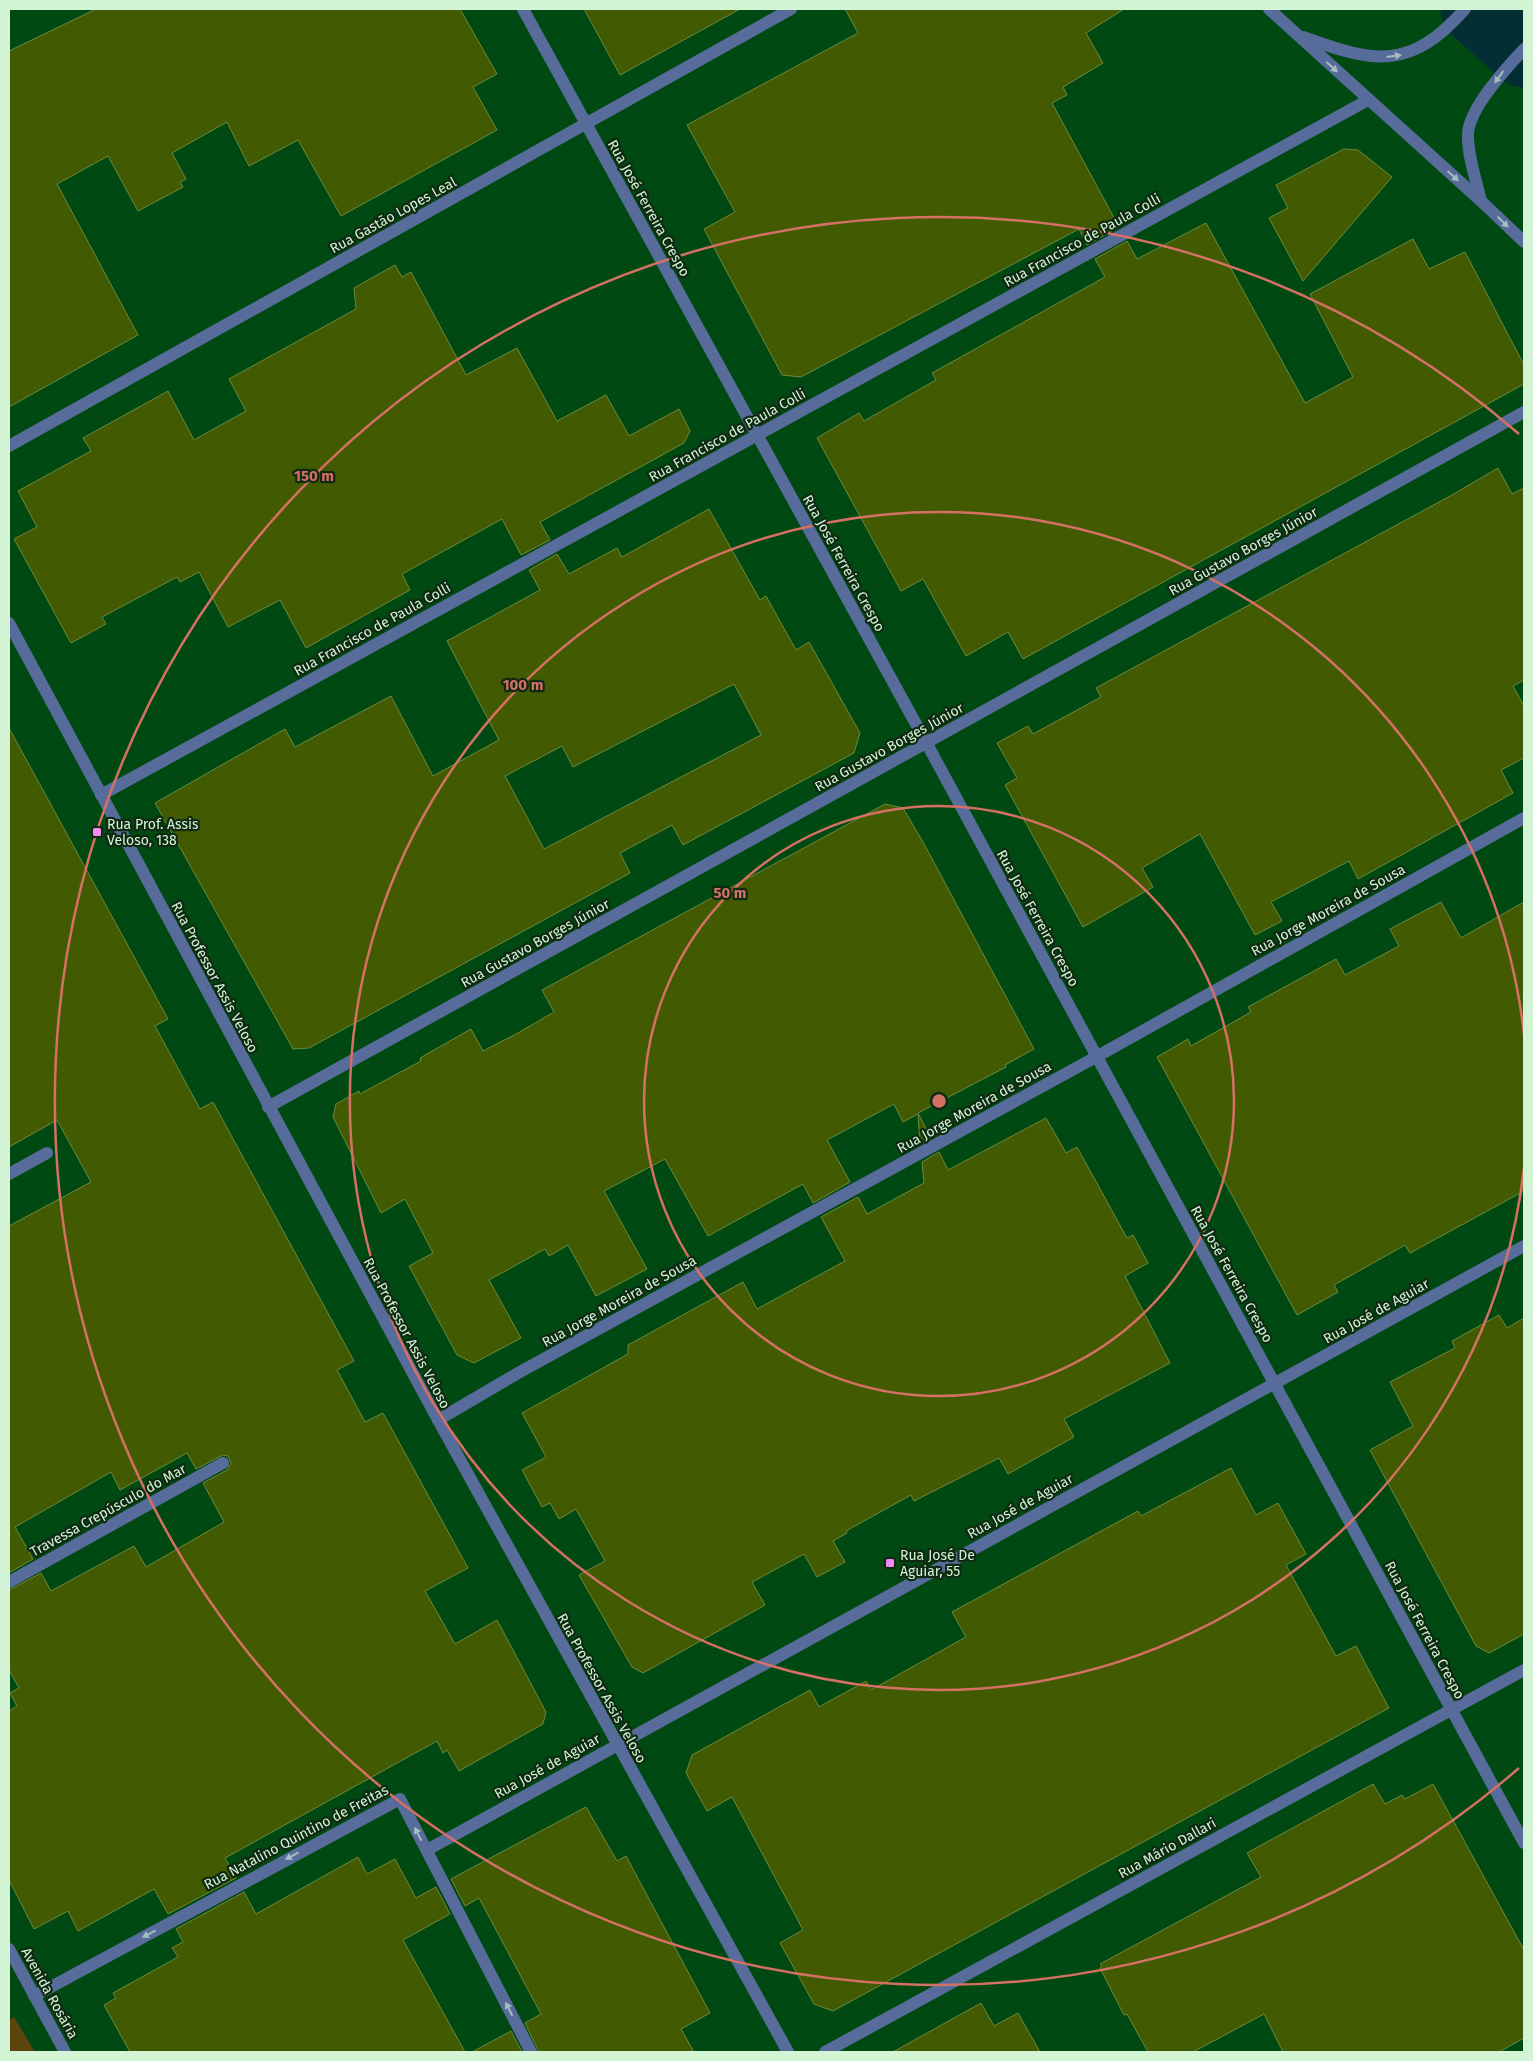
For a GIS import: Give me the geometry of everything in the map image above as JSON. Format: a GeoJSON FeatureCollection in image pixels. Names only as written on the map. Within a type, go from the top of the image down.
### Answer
{"type":"FeatureCollection","features":[{"type":"Feature","properties":{"kind":"street","name":"Rua José Ferreira Crespo"},"geometry":{"type":"LineString","coordinates":[[523,9],[758,436],[1524,1843]]}},
{"type":"Feature","properties":{"kind":"street","name":"Rua Gastão Lopes Leal"},"geometry":{"type":"LineString","coordinates":[[9,446],[791,9]]}},
{"type":"Feature","properties":{"kind":"street"},"geometry":{"type":"LineString","coordinates":[[1269,9],[1482,201],[1524,242]]}},
{"type":"Feature","properties":{"kind":"street"},"geometry":{"type":"LineString","coordinates":[[1296,35],[1341,51],[1375,57],[1397,56],[1417,50],[1450,26],[1465,9]]}},
{"type":"Feature","properties":{"kind":"street"},"geometry":{"type":"LineString","coordinates":[[1482,201],[1471,162],[1468,134],[1477,107],[1504,70],[1524,49]]}},
{"type":"Feature","properties":{"kind":"street","name":"Rua Francisco de Paula Colli"},"geometry":{"type":"LineString","coordinates":[[101,795],[1368,100]]}},
{"type":"Feature","properties":{"kind":"street","name":"Rua Gustavo Borges Júnior"},"geometry":{"type":"LineString","coordinates":[[268,1107],[1524,412]]}},
{"type":"Feature","properties":{"kind":"street","name":"Rua Professor Assis Veloso"},"geometry":{"type":"LineString","coordinates":[[9,623],[438,1420],[788,2052]]}},
{"type":"Feature","properties":{"kind":"street","name":"Rua Jorge Moreira de Sousa"},"geometry":{"type":"LineString","coordinates":[[438,1420],[518,1373],[1096,1057],[1524,818]]}},
{"type":"Feature","properties":{"kind":"street"},"geometry":{"type":"LineString","coordinates":[[9,1174],[47,1153]]}},
{"type":"Feature","properties":{"kind":"street","name":"Rua José de Aguiar"},"geometry":{"type":"LineString","coordinates":[[427,1850],[616,1744],[1524,1246]]}},
{"type":"Feature","properties":{"kind":"street","name":"Travessa Crepúsculo do Mar"},"geometry":{"type":"LineString","coordinates":[[9,1582],[223,1463]]}},
{"type":"Feature","properties":{"kind":"street","name":"Rua Mário Dallari"},"geometry":{"type":"LineString","coordinates":[[825,2052],[1524,1670]]}},
{"type":"Feature","properties":{"kind":"street","name":"Rua Natalino Quintino de Freitas"},"geometry":{"type":"LineString","coordinates":[[34,1996],[397,1799],[401,1800],[531,2052]]}},
{"type":"Feature","properties":{"kind":"street","name":"Avenida Rosária"},"geometry":{"type":"LineString","coordinates":[[9,1949],[65,2052]]}},
{"type":"Feature","properties":{"kind":"shaded area"},"geometry":{"type":"Polygon","coordinates":[[[14,2017],[35,2052],[9,2052],[9,2020],[14,2017]]]}},
{"type":"Feature","properties":{"kind":"building"},"geometry":{"type":"Polygon","coordinates":[[[96,9],[460,9],[497,74],[473,87],[497,130],[341,216],[298,140],[249,166],[227,122],[172,153],[186,179],[180,182],[183,187],[138,211],[108,156],[57,184],[138,335],[9,407],[9,51],[96,9]]]}},
{"type":"Feature","properties":{"kind":"building"},"geometry":{"type":"Polygon","coordinates":[[[584,9],[740,9],[620,75],[584,9]]]}},
{"type":"Feature","properties":{"kind":"building"},"geometry":{"type":"Polygon","coordinates":[[[845,9],[1124,9],[1086,33],[1103,63],[1063,87],[1067,95],[1052,103],[1119,227],[1087,245],[1079,229],[801,377],[782,375],[704,229],[735,212],[687,125],[858,33],[845,9]]]}},
{"type":"Feature","properties":{"kind":"building"},"geometry":{"type":"Polygon","coordinates":[[[1344,149],[1358,150],[1392,177],[1303,281],[1269,218],[1288,208],[1276,185],[1344,149]]]}},
{"type":"Feature","properties":{"kind":"building"},"geometry":{"type":"Polygon","coordinates":[[[1206,223],[1305,403],[1353,377],[1310,294],[1413,239],[1429,269],[1465,252],[1524,365],[1524,384],[1023,659],[1008,632],[966,656],[923,579],[901,591],[817,438],[859,413],[864,421],[936,380],[932,373],[1105,277],[1095,259],[1127,241],[1137,259],[1206,223]]]}},
{"type":"Feature","properties":{"kind":"building"},"geometry":{"type":"Polygon","coordinates":[[[395,265],[402,277],[411,272],[466,375],[517,348],[557,421],[606,395],[629,436],[679,409],[690,431],[684,443],[540,522],[550,540],[521,555],[502,519],[402,574],[410,590],[306,648],[280,600],[228,627],[199,572],[180,582],[177,577],[102,617],[106,624],[71,643],[14,539],[37,527],[18,491],[91,451],[83,438],[168,391],[194,440],[246,411],[229,379],[356,309],[354,288],[395,265]]]}},
{"type":"Feature","properties":{"kind":"building"},"geometry":{"type":"Polygon","coordinates":[[[1498,468],[1512,494],[1524,488],[1524,680],[1513,686],[1524,706],[1524,758],[1501,770],[1513,793],[1358,879],[1349,861],[1271,902],[1282,921],[1255,935],[1200,834],[1142,868],[1153,887],[1083,927],[1005,785],[1017,778],[997,743],[1028,726],[1033,734],[1101,697],[1096,688],[1452,495],[1498,468]]]}},
{"type":"Feature","properties":{"kind":"building"},"geometry":{"type":"Polygon","coordinates":[[[709,509],[760,600],[766,596],[796,650],[809,642],[860,733],[854,753],[683,845],[672,825],[620,853],[630,873],[309,1048],[293,1049],[155,803],[285,729],[295,747],[391,696],[433,776],[499,740],[447,641],[540,590],[529,570],[557,554],[569,574],[617,548],[622,557],[709,509]],[[734,684],[573,767],[562,746],[505,776],[544,849],[761,735],[734,684]]]}},
{"type":"Feature","properties":{"kind":"building"},"geometry":{"type":"Polygon","coordinates":[[[9,728],[168,1019],[155,1026],[200,1109],[213,1102],[354,1361],[337,1370],[365,1422],[383,1413],[468,1568],[425,1591],[455,1644],[497,1620],[546,1712],[543,1724],[459,1771],[447,1750],[443,1753],[437,1741],[225,1858],[236,1878],[168,1914],[154,1889],[78,1931],[68,1911],[34,1929],[9,1880],[9,1711],[17,1706],[10,1693],[19,1688],[9,1670],[9,1590],[41,1573],[51,1591],[134,1546],[146,1567],[224,1522],[203,1483],[227,1470],[231,1463],[228,1456],[223,1455],[196,1469],[187,1453],[120,1490],[111,1472],[15,1527],[33,1559],[9,1573],[9,1226],[91,1182],[57,1120],[9,1147],[9,728]]]}},
{"type":"Feature","properties":{"kind":"building"},"geometry":{"type":"Polygon","coordinates":[[[885,804],[903,808],[1034,1049],[1005,1065],[1006,1067],[918,1113],[931,1138],[920,1144],[918,1114],[903,1122],[894,1104],[827,1140],[850,1182],[813,1203],[803,1184],[708,1236],[665,1159],[604,1191],[647,1269],[596,1296],[568,1245],[549,1256],[545,1249],[489,1280],[521,1338],[474,1363],[457,1355],[409,1266],[433,1253],[405,1199],[381,1213],[333,1117],[336,1104],[359,1091],[360,1094],[421,1061],[420,1058],[471,1029],[483,1051],[518,1033],[554,1012],[542,990],[885,804]]]}},
{"type":"Feature","properties":{"kind":"building"},"geometry":{"type":"Polygon","coordinates":[[[1441,902],[1461,938],[1524,902],[1524,1191],[1410,1253],[1405,1245],[1334,1285],[1338,1292],[1297,1315],[1157,1057],[1188,1039],[1191,1046],[1251,1012],[1248,1007],[1336,959],[1345,975],[1399,946],[1390,929],[1441,902]]]}},
{"type":"Feature","properties":{"kind":"building"},"geometry":{"type":"Polygon","coordinates":[[[1046,1118],[1066,1153],[1077,1147],[1127,1238],[1133,1235],[1148,1263],[1125,1276],[1170,1363],[1064,1419],[1074,1437],[1008,1474],[999,1458],[914,1501],[911,1495],[846,1531],[847,1533],[833,1541],[845,1562],[817,1577],[804,1554],[752,1582],[765,1605],[643,1673],[632,1667],[579,1575],[605,1561],[576,1509],[559,1519],[550,1503],[542,1507],[522,1470],[546,1457],[522,1413],[628,1354],[628,1345],[743,1282],[757,1309],[845,1261],[821,1217],[858,1197],[867,1214],[924,1183],[922,1162],[939,1152],[948,1170],[1046,1118]]]}},
{"type":"Feature","properties":{"kind":"building"},"geometry":{"type":"Polygon","coordinates":[[[1499,1315],[1507,1328],[1524,1318],[1524,1634],[1489,1653],[1476,1646],[1370,1450],[1413,1426],[1390,1382],[1455,1348],[1452,1341],[1499,1315]]]}},
{"type":"Feature","properties":{"kind":"building"},"geometry":{"type":"Polygon","coordinates":[[[1231,1468],[1256,1515],[1278,1503],[1306,1554],[1286,1565],[1336,1656],[1356,1646],[1389,1708],[833,2011],[814,2004],[780,1943],[803,1930],[732,1797],[707,1811],[686,1773],[692,1755],[810,1690],[819,1707],[866,1681],[871,1690],[966,1637],[952,1612],[1138,1511],[1141,1516],[1231,1468]]]}},
{"type":"Feature","properties":{"kind":"building"},"geometry":{"type":"Polygon","coordinates":[[[1373,1784],[1385,1804],[1402,1795],[1405,1799],[1433,1784],[1524,1950],[1524,2038],[1499,2052],[1283,2052],[1264,2014],[1193,2052],[1148,2052],[1127,2014],[1124,2015],[1100,1968],[1102,1966],[1100,1964],[1261,1877],[1247,1853],[1373,1784]]]}},
{"type":"Feature","properties":{"kind":"building"},"geometry":{"type":"Polygon","coordinates":[[[586,1807],[617,1861],[626,1856],[710,2013],[681,2029],[694,2052],[539,2052],[525,2023],[541,2014],[479,1898],[465,1906],[451,1879],[586,1807]]]}},
{"type":"Feature","properties":{"kind":"building"},"geometry":{"type":"Polygon","coordinates":[[[358,1857],[367,1874],[395,1859],[416,1898],[436,1887],[450,1914],[403,1940],[465,2052],[130,2052],[104,2005],[116,1998],[113,1993],[178,1957],[172,1948],[183,1942],[176,1929],[244,1892],[256,1914],[358,1857]]]}},
{"type":"Feature","properties":{"kind":"building"},"geometry":{"type":"Polygon","coordinates":[[[981,2003],[994,2026],[1018,2013],[1040,2052],[893,2052],[981,2003]]]}},
{"type":"Feature","properties":{"kind":"building"},"geometry":{"type":"Polygon","coordinates":[[[511,2031],[522,2052],[472,2052],[511,2031]]]}},
{"type":"Feature","properties":{"kind":"waterway"},"geometry":{"type":"LineString","coordinates":[[1476,9],[1524,52]]}},
{"type":"Feature","properties":{"kind":"place","name":"Rua Prof. Assis Veloso, 138"},"geometry":{"type":"Point","coordinates":[97,832]}},
{"type":"Feature","properties":{"kind":"place","name":"Rua José De Aguiar, 55"},"geometry":{"type":"Point","coordinates":[890,1563]}}]}
